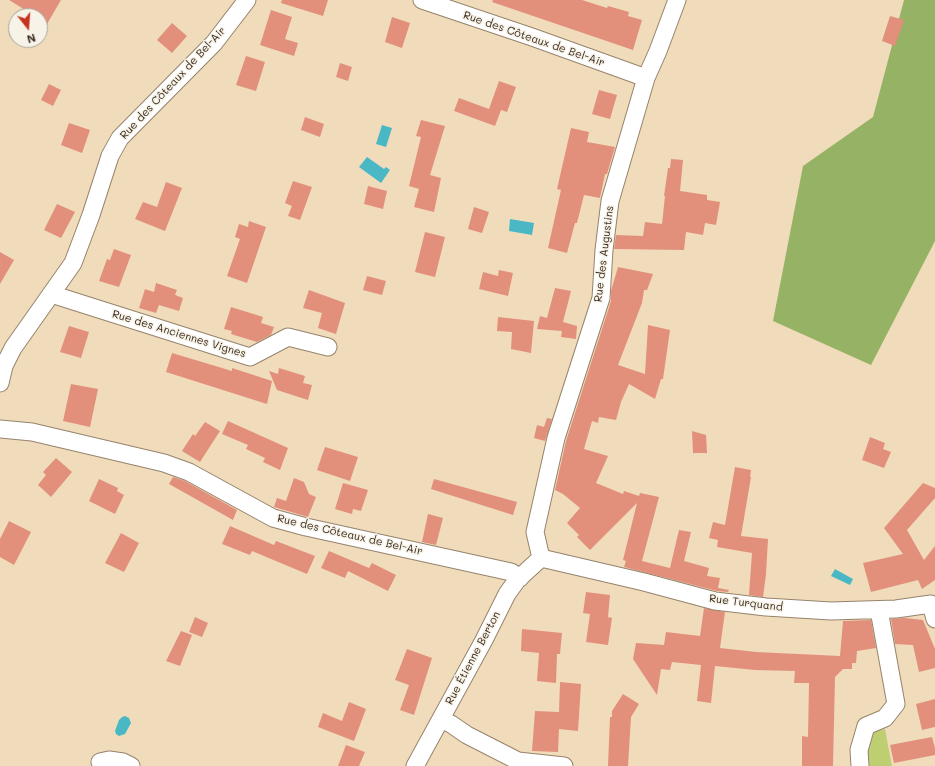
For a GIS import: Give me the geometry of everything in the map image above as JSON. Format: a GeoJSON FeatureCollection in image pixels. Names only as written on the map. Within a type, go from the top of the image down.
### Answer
{"type":"FeatureCollection","features":[{"type":"Feature","properties":{"kind":"street","name":"Rue des Côteaux de Bel-Air"},"geometry":{"type":"LineString","coordinates":[[0,383],[4,366],[13,348],[73,263],[91,215],[110,156],[120,138],[214,43],[247,0]]}},
{"type":"Feature","properties":{"kind":"street","name":"Rue des Côteaux de Bel-Air"},"geometry":{"type":"LineString","coordinates":[[422,0],[447,4],[532,37],[646,78]]}},
{"type":"Feature","properties":{"kind":"street","name":"Rue des Augustins"},"geometry":{"type":"LineString","coordinates":[[541,558],[535,532],[556,438],[601,298],[604,250],[610,201],[646,78],[677,0]]}},
{"type":"Feature","properties":{"kind":"street","name":"Rue des Anciennes Vignes"},"geometry":{"type":"LineString","coordinates":[[51,294],[250,357],[288,337],[328,347]]}},
{"type":"Feature","properties":{"kind":"street","name":"Rue des Côteaux de Bel-Air"},"geometry":{"type":"LineString","coordinates":[[0,429],[32,432],[164,463],[189,472],[273,518],[306,527],[511,572],[520,578]]}},
{"type":"Feature","properties":{"kind":"street","name":"Rue Étienne Berton"},"geometry":{"type":"LineString","coordinates":[[415,766],[484,640],[507,594],[520,578],[541,558]]}},
{"type":"Feature","properties":{"kind":"street","name":"Rue Turquand"},"geometry":{"type":"LineString","coordinates":[[541,558],[644,582],[715,601],[766,607],[824,610],[879,610],[934,607]]}},
{"type":"Feature","properties":{"kind":"street"},"geometry":{"type":"LineString","coordinates":[[860,766],[859,750],[866,726],[885,718],[896,704],[879,610]]}},
{"type":"Feature","properties":{"kind":"street"},"geometry":{"type":"LineString","coordinates":[[441,719],[452,724],[467,735],[518,761],[564,766]]}},
{"type":"Feature","properties":{"kind":"street"},"geometry":{"type":"LineString","coordinates":[[100,762],[109,760],[122,762],[131,766]]}},
{"type":"Feature","properties":{"kind":"green space"},"geometry":{"type":"Polygon","coordinates":[[[904,0],[935,0],[935,241],[871,365],[773,321],[803,166],[873,117],[904,0]]]}},
{"type":"Feature","properties":{"kind":"green space"},"geometry":{"type":"Polygon","coordinates":[[[885,729],[892,766],[868,766],[867,744],[872,731],[885,729]]]}},
{"type":"Feature","properties":{"kind":"water"},"geometry":{"type":"Polygon","coordinates":[[[382,125],[392,128],[386,147],[376,144],[382,125]]]}},
{"type":"Feature","properties":{"kind":"water"},"geometry":{"type":"Polygon","coordinates":[[[367,157],[384,169],[386,167],[390,170],[381,183],[359,167],[367,157]]]}},
{"type":"Feature","properties":{"kind":"water"},"geometry":{"type":"Polygon","coordinates":[[[510,219],[534,223],[532,235],[509,231],[510,219]]]}},
{"type":"Feature","properties":{"kind":"water"},"geometry":{"type":"Polygon","coordinates":[[[835,569],[853,579],[850,585],[831,576],[835,569]]]}},
{"type":"Feature","properties":{"kind":"water"},"geometry":{"type":"Polygon","coordinates":[[[125,716],[129,718],[131,723],[125,734],[119,736],[115,731],[119,720],[125,716]]]}},
{"type":"Feature","properties":{"kind":"building"},"geometry":{"type":"Polygon","coordinates":[[[9,0],[61,0],[48,22],[48,8],[22,8],[9,0]]]}},
{"type":"Feature","properties":{"kind":"building"},"geometry":{"type":"Polygon","coordinates":[[[282,0],[328,0],[323,16],[281,3],[282,0]]]}},
{"type":"Feature","properties":{"kind":"building"},"geometry":{"type":"Polygon","coordinates":[[[493,0],[582,0],[607,8],[608,6],[629,12],[628,16],[642,20],[633,50],[492,2],[493,0]]]}},
{"type":"Feature","properties":{"kind":"building"},"geometry":{"type":"Polygon","coordinates":[[[271,10],[292,17],[285,39],[298,43],[294,56],[260,45],[271,10]]]}},
{"type":"Feature","properties":{"kind":"building"},"geometry":{"type":"Polygon","coordinates":[[[890,16],[904,20],[895,46],[882,41],[890,16]]]}},
{"type":"Feature","properties":{"kind":"building"},"geometry":{"type":"Polygon","coordinates":[[[392,17],[410,23],[402,48],[385,42],[392,17]]]}},
{"type":"Feature","properties":{"kind":"building"},"geometry":{"type":"Polygon","coordinates":[[[172,23],[187,36],[172,53],[157,40],[172,23]]]}},
{"type":"Feature","properties":{"kind":"building"},"geometry":{"type":"Polygon","coordinates":[[[246,56],[265,62],[256,91],[236,85],[246,56]]]}},
{"type":"Feature","properties":{"kind":"building"},"geometry":{"type":"Polygon","coordinates":[[[340,63],[352,67],[348,81],[336,77],[340,63]]]}},
{"type":"Feature","properties":{"kind":"building"},"geometry":{"type":"Polygon","coordinates":[[[499,81],[516,87],[507,112],[501,110],[495,126],[454,111],[459,98],[489,109],[499,81]]]}},
{"type":"Feature","properties":{"kind":"building"},"geometry":{"type":"Polygon","coordinates":[[[49,84],[61,90],[53,106],[41,100],[49,84]]]}},
{"type":"Feature","properties":{"kind":"building"},"geometry":{"type":"Polygon","coordinates":[[[599,90],[617,95],[610,119],[592,114],[599,90]]]}},
{"type":"Feature","properties":{"kind":"building"},"geometry":{"type":"Polygon","coordinates":[[[305,117],[324,124],[320,137],[301,130],[305,117]]]}},
{"type":"Feature","properties":{"kind":"building"},"geometry":{"type":"Polygon","coordinates":[[[421,120],[445,126],[430,175],[441,178],[434,212],[414,207],[419,189],[409,186],[421,137],[416,136],[421,120]]]}},
{"type":"Feature","properties":{"kind":"building"},"geometry":{"type":"Polygon","coordinates":[[[69,123],[90,130],[82,153],[61,145],[69,123]]]}},
{"type":"Feature","properties":{"kind":"building"},"geometry":{"type":"Polygon","coordinates":[[[571,128],[589,132],[587,142],[615,147],[607,174],[605,174],[600,198],[584,195],[567,253],[548,248],[561,190],[557,189],[571,128]]]}},
{"type":"Feature","properties":{"kind":"building"},"geometry":{"type":"Polygon","coordinates":[[[671,159],[683,160],[680,191],[707,195],[707,200],[720,202],[716,225],[705,223],[703,235],[686,232],[684,250],[614,249],[616,235],[643,236],[645,222],[662,224],[664,196],[668,168],[670,168],[671,159]]]}},
{"type":"Feature","properties":{"kind":"building"},"geometry":{"type":"Polygon","coordinates":[[[293,181],[312,187],[300,220],[288,216],[292,206],[285,203],[293,181]]]}},
{"type":"Feature","properties":{"kind":"building"},"geometry":{"type":"Polygon","coordinates":[[[166,182],[182,188],[165,231],[135,219],[143,202],[157,207],[166,182]]]}},
{"type":"Feature","properties":{"kind":"building"},"geometry":{"type":"Polygon","coordinates":[[[368,186],[387,191],[383,209],[364,204],[368,186]]]}},
{"type":"Feature","properties":{"kind":"building"},"geometry":{"type":"Polygon","coordinates":[[[57,204],[75,212],[61,238],[44,230],[57,204]]]}},
{"type":"Feature","properties":{"kind":"building"},"geometry":{"type":"Polygon","coordinates":[[[474,207],[489,212],[482,233],[468,229],[474,207]]]}},
{"type":"Feature","properties":{"kind":"building"},"geometry":{"type":"Polygon","coordinates":[[[249,221],[266,227],[247,283],[227,276],[240,239],[235,237],[239,224],[248,227],[249,221]]]}},
{"type":"Feature","properties":{"kind":"building"},"geometry":{"type":"Polygon","coordinates":[[[425,232],[445,237],[435,277],[415,272],[425,232]]]}},
{"type":"Feature","properties":{"kind":"building"},"geometry":{"type":"Polygon","coordinates":[[[114,249],[131,255],[119,287],[99,281],[107,259],[110,260],[114,249]]]}},
{"type":"Feature","properties":{"kind":"building"},"geometry":{"type":"Polygon","coordinates":[[[0,252],[14,260],[0,284],[0,252]]]}},
{"type":"Feature","properties":{"kind":"building"},"geometry":{"type":"Polygon","coordinates":[[[618,267],[653,274],[647,290],[644,290],[642,303],[618,365],[645,374],[648,325],[670,330],[663,379],[661,379],[655,399],[629,384],[621,402],[616,420],[599,417],[598,423],[592,421],[584,449],[608,456],[596,483],[623,494],[624,491],[639,496],[640,493],[659,497],[642,561],[670,568],[679,530],[691,532],[684,561],[709,568],[707,576],[720,578],[718,588],[729,590],[728,592],[717,591],[624,567],[626,561],[623,560],[637,503],[590,550],[577,537],[579,535],[567,523],[580,508],[563,494],[555,490],[566,441],[611,301],[611,291],[618,267]]]}},
{"type":"Feature","properties":{"kind":"building"},"geometry":{"type":"Polygon","coordinates":[[[499,270],[513,273],[508,296],[479,289],[483,272],[498,276],[499,270]]]}},
{"type":"Feature","properties":{"kind":"building"},"geometry":{"type":"Polygon","coordinates":[[[367,276],[386,281],[382,295],[363,290],[367,276]]]}},
{"type":"Feature","properties":{"kind":"building"},"geometry":{"type":"Polygon","coordinates":[[[156,283],[177,290],[175,295],[183,298],[179,311],[159,305],[156,313],[139,308],[145,289],[154,292],[156,283]]]}},
{"type":"Feature","properties":{"kind":"building"},"geometry":{"type":"Polygon","coordinates":[[[555,288],[571,291],[563,322],[577,326],[576,339],[561,337],[562,331],[537,329],[540,316],[547,318],[555,288]]]}},
{"type":"Feature","properties":{"kind":"building"},"geometry":{"type":"Polygon","coordinates":[[[309,290],[345,303],[336,334],[318,328],[322,313],[303,308],[309,290]]]}},
{"type":"Feature","properties":{"kind":"building"},"geometry":{"type":"Polygon","coordinates":[[[231,307],[263,317],[261,323],[274,327],[271,335],[257,342],[231,334],[232,331],[224,329],[231,307]]]}},
{"type":"Feature","properties":{"kind":"building"},"geometry":{"type":"Polygon","coordinates":[[[498,317],[534,321],[531,353],[511,349],[512,332],[497,331],[498,317]]]}},
{"type":"Feature","properties":{"kind":"building"},"geometry":{"type":"Polygon","coordinates":[[[69,326],[89,332],[81,358],[60,352],[69,326]]]}},
{"type":"Feature","properties":{"kind":"building"},"geometry":{"type":"Polygon","coordinates":[[[172,353],[232,371],[232,368],[272,381],[267,404],[166,372],[172,353]]]}},
{"type":"Feature","properties":{"kind":"building"},"geometry":{"type":"Polygon","coordinates":[[[279,368],[305,376],[303,383],[312,385],[308,400],[277,390],[269,371],[278,374],[279,368]]]}},
{"type":"Feature","properties":{"kind":"building"},"geometry":{"type":"Polygon","coordinates":[[[71,384],[98,389],[90,427],[63,421],[71,384]]]}},
{"type":"Feature","properties":{"kind":"building"},"geometry":{"type":"Polygon","coordinates":[[[547,418],[552,419],[545,441],[534,438],[537,425],[544,427],[547,418]]]}},
{"type":"Feature","properties":{"kind":"building"},"geometry":{"type":"Polygon","coordinates":[[[228,421],[288,448],[280,470],[263,462],[265,458],[246,449],[248,445],[222,434],[228,421]]]}},
{"type":"Feature","properties":{"kind":"building"},"geometry":{"type":"Polygon","coordinates":[[[205,422],[220,431],[200,462],[182,451],[193,434],[195,436],[205,422]]]}},
{"type":"Feature","properties":{"kind":"building"},"geometry":{"type":"Polygon","coordinates":[[[692,431],[706,435],[707,453],[693,453],[692,431]]]}},
{"type":"Feature","properties":{"kind":"building"},"geometry":{"type":"Polygon","coordinates":[[[870,437],[885,443],[883,449],[891,452],[884,468],[862,460],[870,437]]]}},
{"type":"Feature","properties":{"kind":"building"},"geometry":{"type":"Polygon","coordinates":[[[325,447],[358,457],[350,481],[317,470],[325,447]]]}},
{"type":"Feature","properties":{"kind":"building"},"geometry":{"type":"Polygon","coordinates":[[[56,458],[72,472],[51,497],[38,485],[46,475],[43,472],[56,458]]]}},
{"type":"Feature","properties":{"kind":"building"},"geometry":{"type":"Polygon","coordinates":[[[735,467],[751,470],[741,536],[768,539],[763,597],[749,595],[752,553],[717,547],[718,540],[709,538],[713,522],[725,525],[735,467]]]}},
{"type":"Feature","properties":{"kind":"building"},"geometry":{"type":"Polygon","coordinates":[[[173,477],[185,481],[237,510],[233,520],[169,484],[173,477]]]}},
{"type":"Feature","properties":{"kind":"building"},"geometry":{"type":"Polygon","coordinates":[[[294,478],[304,482],[309,494],[316,497],[308,517],[274,507],[277,498],[286,501],[294,478]]]}},
{"type":"Feature","properties":{"kind":"building"},"geometry":{"type":"Polygon","coordinates":[[[99,479],[118,488],[117,491],[124,495],[115,514],[89,501],[99,479]]]}},
{"type":"Feature","properties":{"kind":"building"},"geometry":{"type":"Polygon","coordinates":[[[434,479],[517,502],[513,515],[431,489],[434,479]]]}},
{"type":"Feature","properties":{"kind":"building"},"geometry":{"type":"Polygon","coordinates":[[[343,483],[368,490],[361,511],[353,509],[352,514],[335,509],[343,483]]]}},
{"type":"Feature","properties":{"kind":"building"},"geometry":{"type":"Polygon","coordinates":[[[923,483],[935,488],[935,498],[907,530],[924,560],[935,546],[935,580],[922,589],[918,580],[871,592],[863,563],[903,554],[884,528],[923,483]]]}},
{"type":"Feature","properties":{"kind":"building"},"geometry":{"type":"Polygon","coordinates":[[[428,514],[443,518],[436,545],[422,542],[428,514]]]}},
{"type":"Feature","properties":{"kind":"building"},"geometry":{"type":"Polygon","coordinates":[[[9,521],[31,532],[14,565],[0,557],[0,539],[9,521]]]}},
{"type":"Feature","properties":{"kind":"building"},"geometry":{"type":"Polygon","coordinates":[[[230,526],[274,545],[276,541],[315,556],[307,574],[252,551],[250,555],[222,544],[230,526]]]}},
{"type":"Feature","properties":{"kind":"building"},"geometry":{"type":"Polygon","coordinates":[[[121,533],[139,543],[124,572],[105,563],[121,533]]]}},
{"type":"Feature","properties":{"kind":"building"},"geometry":{"type":"Polygon","coordinates":[[[329,551],[369,568],[372,563],[396,575],[388,591],[348,571],[345,578],[321,568],[329,551]]]}},
{"type":"Feature","properties":{"kind":"building"},"geometry":{"type":"Polygon","coordinates":[[[586,592],[610,595],[608,617],[612,618],[608,645],[586,642],[590,614],[583,613],[586,592]]]}},
{"type":"Feature","properties":{"kind":"building"},"geometry":{"type":"Polygon","coordinates":[[[704,608],[725,612],[720,648],[756,652],[840,656],[843,621],[871,620],[876,648],[857,651],[856,663],[852,663],[852,669],[843,669],[835,677],[833,766],[802,766],[802,736],[808,737],[809,683],[794,683],[795,671],[755,670],[715,666],[711,703],[697,701],[701,665],[672,662],[670,670],[661,669],[657,695],[633,659],[636,643],[664,645],[666,632],[700,636],[704,608]]]}},
{"type":"Feature","properties":{"kind":"building"},"geometry":{"type":"Polygon","coordinates":[[[195,617],[208,623],[202,637],[189,632],[195,617]]]}},
{"type":"Feature","properties":{"kind":"building"},"geometry":{"type":"Polygon","coordinates":[[[905,618],[923,620],[935,649],[935,668],[919,672],[913,645],[895,644],[891,619],[905,618]]]}},
{"type":"Feature","properties":{"kind":"building"},"geometry":{"type":"Polygon","coordinates":[[[522,629],[562,633],[560,654],[557,654],[556,683],[537,681],[539,653],[521,651],[522,629]]]}},
{"type":"Feature","properties":{"kind":"building"},"geometry":{"type":"Polygon","coordinates":[[[181,631],[192,635],[180,666],[166,661],[181,631]]]}},
{"type":"Feature","properties":{"kind":"building"},"geometry":{"type":"Polygon","coordinates":[[[407,649],[432,658],[414,715],[400,710],[409,685],[395,680],[407,649]]]}},
{"type":"Feature","properties":{"kind":"building"},"geometry":{"type":"Polygon","coordinates":[[[560,682],[581,684],[578,731],[559,729],[558,752],[532,751],[535,711],[559,712],[560,682]]]}},
{"type":"Feature","properties":{"kind":"building"},"geometry":{"type":"Polygon","coordinates":[[[623,694],[639,704],[631,717],[628,766],[608,766],[610,717],[612,717],[612,711],[623,694]]]}},
{"type":"Feature","properties":{"kind":"building"},"geometry":{"type":"Polygon","coordinates":[[[935,699],[935,727],[922,730],[916,704],[935,699]]]}},
{"type":"Feature","properties":{"kind":"building"},"geometry":{"type":"Polygon","coordinates":[[[349,702],[366,709],[354,741],[318,727],[323,713],[342,721],[349,702]]]}},
{"type":"Feature","properties":{"kind":"building"},"geometry":{"type":"Polygon","coordinates":[[[932,737],[935,755],[894,763],[890,745],[932,737]]]}},
{"type":"Feature","properties":{"kind":"building"},"geometry":{"type":"Polygon","coordinates":[[[346,745],[365,752],[359,766],[338,766],[346,745]]]}}]}
